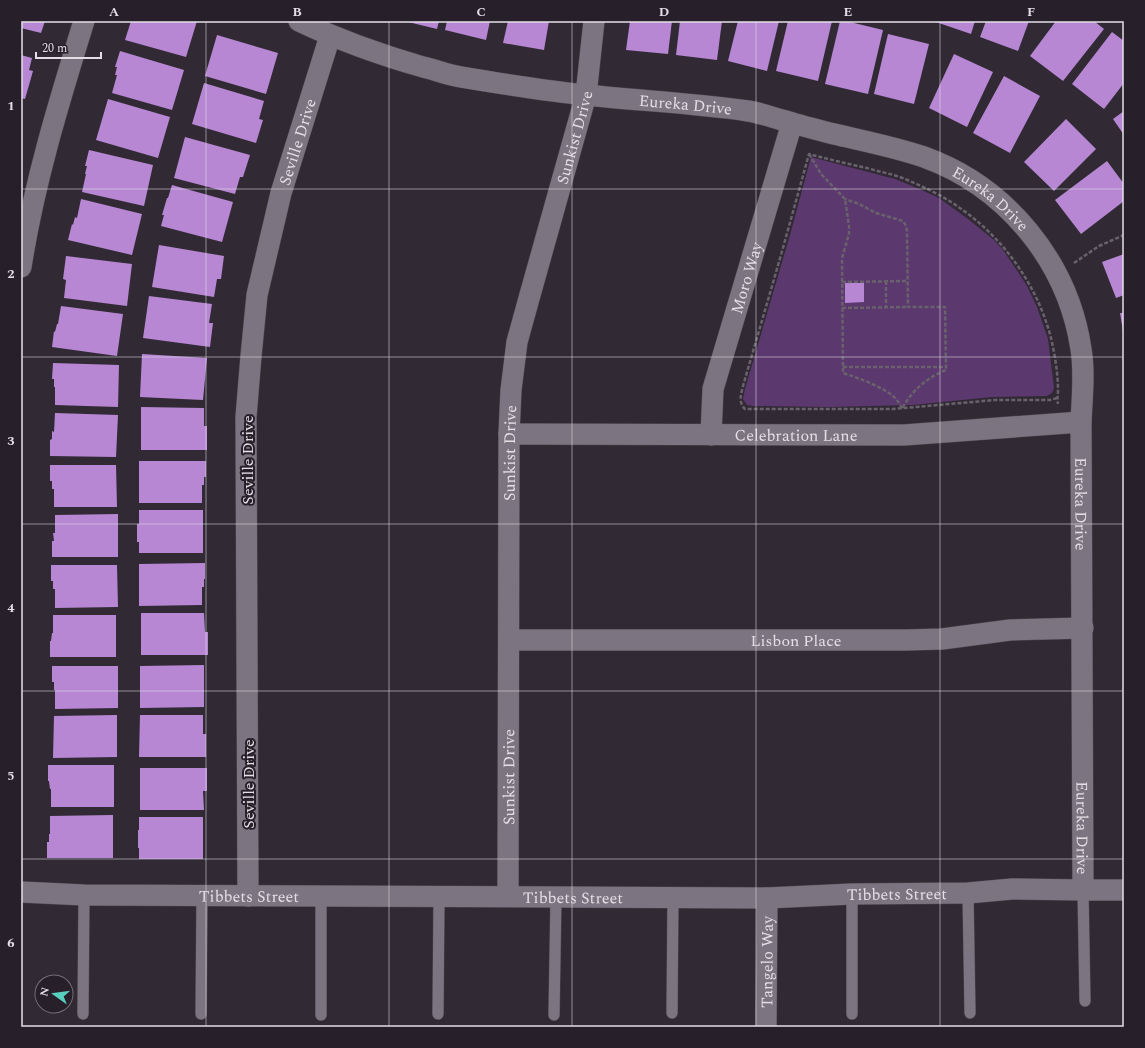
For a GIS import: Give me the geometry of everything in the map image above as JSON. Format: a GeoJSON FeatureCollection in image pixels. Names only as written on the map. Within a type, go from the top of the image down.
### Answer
{"type":"FeatureCollection","features":[{"type":"Feature","properties":{"kind":"street"},"geometry":{"type":"LineString","coordinates":[[21,267],[48,141],[84,21]]}},
{"type":"Feature","properties":{"kind":"street","name":"Eureka Drive"},"geometry":{"type":"LineString","coordinates":[[299,21],[330,36],[402,61],[457,76],[586,95],[672,102],[752,112],[916,155],[960,174],[983,188],[1012,213],[1038,243],[1055,271],[1068,299],[1074,317],[1083,368],[1081,422],[1083,890]]}},
{"type":"Feature","properties":{"kind":"street","name":"Sunkist Drive"},"geometry":{"type":"LineString","coordinates":[[508,896],[509,434],[511,390],[517,342],[586,95],[594,21]]}},
{"type":"Feature","properties":{"kind":"street","name":"Seville Drive"},"geometry":{"type":"LineString","coordinates":[[248,896],[246,417],[251,356],[257,295],[281,193],[330,36]]}},
{"type":"Feature","properties":{"kind":"street","name":"Moro Way"},"geometry":{"type":"LineString","coordinates":[[711,435],[713,389],[792,123]]}},
{"type":"Feature","properties":{"kind":"street","name":"Celebration Lane"},"geometry":{"type":"LineString","coordinates":[[509,434],[904,435],[1081,422]]}},
{"type":"Feature","properties":{"kind":"street","name":"Lisbon Place"},"geometry":{"type":"LineString","coordinates":[[509,640],[906,640],[942,639],[1010,630],[1083,628]]}},
{"type":"Feature","properties":{"kind":"street","name":"Tibbets Street"},"geometry":{"type":"LineString","coordinates":[[21,892],[84,895],[202,896],[767,898],[852,894],[968,893],[1012,889],[1124,890]]}},
{"type":"Feature","properties":{"kind":"street","name":"Tangelo Way"},"geometry":{"type":"LineString","coordinates":[[766,1027],[767,898]]}},
{"type":"Feature","properties":{"kind":"lane"},"geometry":{"type":"LineString","coordinates":[[1083,890],[1085,1001]]}},
{"type":"Feature","properties":{"kind":"lane"},"geometry":{"type":"LineString","coordinates":[[968,893],[970,1013]]}},
{"type":"Feature","properties":{"kind":"lane"},"geometry":{"type":"LineString","coordinates":[[852,894],[852,1014]]}},
{"type":"Feature","properties":{"kind":"lane"},"geometry":{"type":"LineString","coordinates":[[83,1014],[84,895]]}},
{"type":"Feature","properties":{"kind":"lane"},"geometry":{"type":"LineString","coordinates":[[201,1014],[202,896]]}},
{"type":"Feature","properties":{"kind":"lane"},"geometry":{"type":"LineString","coordinates":[[321,896],[321,1015]]}},
{"type":"Feature","properties":{"kind":"lane"},"geometry":{"type":"LineString","coordinates":[[438,1014],[439,897]]}},
{"type":"Feature","properties":{"kind":"lane"},"geometry":{"type":"LineString","coordinates":[[554,1015],[556,897]]}},
{"type":"Feature","properties":{"kind":"lane"},"geometry":{"type":"LineString","coordinates":[[672,1013],[673,897]]}},
{"type":"Feature","properties":{"kind":"path"},"geometry":{"type":"LineString","coordinates":[[808,154],[821,174],[845,199],[876,213],[903,221],[907,231],[908,307]]}},
{"type":"Feature","properties":{"kind":"path"},"geometry":{"type":"LineString","coordinates":[[808,154],[904,178],[947,199],[971,216],[990,233],[1003,246],[1017,264],[1040,305],[1051,337],[1056,363],[1057,398],[1050,400],[995,400],[902,409],[745,409],[741,405],[740,399],[743,386],[781,255],[808,154]]}},
{"type":"Feature","properties":{"kind":"path"},"geometry":{"type":"LineString","coordinates":[[845,199],[849,234],[842,258],[843,373],[887,392],[897,400],[902,409]]}},
{"type":"Feature","properties":{"kind":"path"},"geometry":{"type":"LineString","coordinates":[[1055,271],[1075,262],[1100,246],[1124,235]]}},
{"type":"Feature","properties":{"kind":"path"},"geometry":{"type":"LineString","coordinates":[[886,281],[886,307]]}},
{"type":"Feature","properties":{"kind":"path"},"geometry":{"type":"LineString","coordinates":[[842,282],[908,281]]}},
{"type":"Feature","properties":{"kind":"path"},"geometry":{"type":"LineString","coordinates":[[842,308],[945,307],[946,370],[936,374],[913,392],[906,400],[902,409]]}},
{"type":"Feature","properties":{"kind":"path"},"geometry":{"type":"LineString","coordinates":[[843,367],[946,367]]}},
{"type":"Feature","properties":{"kind":"shaded area"},"geometry":{"type":"Polygon","coordinates":[[[811,157],[895,179],[917,188],[939,198],[994,240],[1003,250],[1027,286],[1037,307],[1048,339],[1054,388],[1052,393],[1047,396],[992,397],[912,405],[829,407],[747,405],[743,399],[745,389],[811,157]]]}},
{"type":"Feature","properties":{"kind":"building"},"geometry":{"type":"Polygon","coordinates":[[[21,21],[45,21],[41,33],[21,28],[21,21]]]}},
{"type":"Feature","properties":{"kind":"building"},"geometry":{"type":"Polygon","coordinates":[[[131,21],[197,21],[186,57],[125,40],[131,21]]]}},
{"type":"Feature","properties":{"kind":"building"},"geometry":{"type":"Polygon","coordinates":[[[404,21],[439,21],[437,29],[404,21]]]}},
{"type":"Feature","properties":{"kind":"building"},"geometry":{"type":"Polygon","coordinates":[[[447,21],[490,21],[486,40],[445,30],[447,21]]]}},
{"type":"Feature","properties":{"kind":"building"},"geometry":{"type":"Polygon","coordinates":[[[508,21],[549,21],[544,50],[503,43],[508,21]]]}},
{"type":"Feature","properties":{"kind":"building"},"geometry":{"type":"Polygon","coordinates":[[[630,21],[672,21],[668,54],[626,50],[630,21]]]}},
{"type":"Feature","properties":{"kind":"building"},"geometry":{"type":"Polygon","coordinates":[[[680,21],[722,21],[717,60],[676,55],[680,21]]]}},
{"type":"Feature","properties":{"kind":"building"},"geometry":{"type":"Polygon","coordinates":[[[738,21],[779,21],[767,71],[728,61],[738,21]]]}},
{"type":"Feature","properties":{"kind":"building"},"geometry":{"type":"Polygon","coordinates":[[[788,21],[832,21],[818,81],[776,71],[788,21]]]}},
{"type":"Feature","properties":{"kind":"building"},"geometry":{"type":"Polygon","coordinates":[[[840,21],[846,21],[883,30],[868,94],[825,84],[840,21]]]}},
{"type":"Feature","properties":{"kind":"building"},"geometry":{"type":"Polygon","coordinates":[[[933,21],[975,21],[971,34],[933,21]]]}},
{"type":"Feature","properties":{"kind":"building"},"geometry":{"type":"Polygon","coordinates":[[[986,21],[1029,21],[1018,51],[980,37],[986,21]]]}},
{"type":"Feature","properties":{"kind":"building"},"geometry":{"type":"Polygon","coordinates":[[[1056,21],[1094,21],[1104,29],[1063,81],[1030,56],[1056,21]]]}},
{"type":"Feature","properties":{"kind":"building"},"geometry":{"type":"Polygon","coordinates":[[[1112,32],[1124,41],[1124,83],[1104,109],[1072,84],[1112,32]]]}},
{"type":"Feature","properties":{"kind":"building"},"geometry":{"type":"Polygon","coordinates":[[[888,34],[929,44],[914,104],[874,94],[888,34]]]}},
{"type":"Feature","properties":{"kind":"building"},"geometry":{"type":"Polygon","coordinates":[[[217,35],[278,53],[266,94],[205,76],[217,35]]]}},
{"type":"Feature","properties":{"kind":"building"},"geometry":{"type":"Polygon","coordinates":[[[120,51],[184,70],[172,110],[112,93],[117,75],[115,75],[117,67],[115,67],[120,51]]]}},
{"type":"Feature","properties":{"kind":"building"},"geometry":{"type":"Polygon","coordinates":[[[954,54],[993,72],[967,127],[929,108],[954,54]]]}},
{"type":"Feature","properties":{"kind":"building"},"geometry":{"type":"Polygon","coordinates":[[[21,55],[32,58],[29,70],[33,71],[25,99],[21,98],[21,55]]]}},
{"type":"Feature","properties":{"kind":"building"},"geometry":{"type":"Polygon","coordinates":[[[1004,76],[1040,96],[1010,153],[973,133],[1004,76]]]}},
{"type":"Feature","properties":{"kind":"building"},"geometry":{"type":"Polygon","coordinates":[[[204,83],[264,101],[259,119],[263,120],[256,143],[192,124],[204,83]]]}},
{"type":"Feature","properties":{"kind":"building"},"geometry":{"type":"Polygon","coordinates":[[[108,99],[170,117],[158,158],[96,140],[108,99]]]}},
{"type":"Feature","properties":{"kind":"building"},"geometry":{"type":"Polygon","coordinates":[[[1124,111],[1124,135],[1113,119],[1124,111]]]}},
{"type":"Feature","properties":{"kind":"building"},"geometry":{"type":"Polygon","coordinates":[[[1066,119],[1096,149],[1054,191],[1024,162],[1066,119]]]}},
{"type":"Feature","properties":{"kind":"building"},"geometry":{"type":"Polygon","coordinates":[[[185,137],[250,155],[243,177],[240,177],[235,194],[174,178],[185,137]]]}},
{"type":"Feature","properties":{"kind":"building"},"geometry":{"type":"Polygon","coordinates":[[[89,150],[153,165],[144,206],[82,192],[87,166],[85,166],[89,150]]]}},
{"type":"Feature","properties":{"kind":"building"},"geometry":{"type":"Polygon","coordinates":[[[1107,161],[1124,184],[1124,201],[1081,234],[1055,200],[1107,161]]]}},
{"type":"Feature","properties":{"kind":"building"},"geometry":{"type":"Polygon","coordinates":[[[172,185],[233,202],[222,242],[161,226],[164,215],[162,215],[172,185]]]}},
{"type":"Feature","properties":{"kind":"building"},"geometry":{"type":"Polygon","coordinates":[[[81,199],[142,214],[132,255],[68,240],[72,224],[73,225],[75,217],[77,218],[81,199]]]}},
{"type":"Feature","properties":{"kind":"building"},"geometry":{"type":"Polygon","coordinates":[[[159,245],[224,256],[221,279],[217,279],[214,297],[152,287],[159,245]]]}},
{"type":"Feature","properties":{"kind":"building"},"geometry":{"type":"Polygon","coordinates":[[[1124,254],[1124,295],[1116,298],[1102,262],[1124,254]]]}},
{"type":"Feature","properties":{"kind":"building"},"geometry":{"type":"Polygon","coordinates":[[[66,256],[132,264],[127,306],[64,298],[66,280],[63,279],[66,256]]]}},
{"type":"Feature","properties":{"kind":"building"},"geometry":{"type":"Polygon","coordinates":[[[845,283],[864,283],[864,302],[845,303],[845,283]]]}},
{"type":"Feature","properties":{"kind":"building"},"geometry":{"type":"Polygon","coordinates":[[[149,296],[212,304],[209,323],[213,323],[210,347],[143,338],[149,296]]]}},
{"type":"Feature","properties":{"kind":"building"},"geometry":{"type":"Polygon","coordinates":[[[61,306],[123,314],[117,356],[52,347],[54,331],[55,332],[58,324],[61,306]]]}},
{"type":"Feature","properties":{"kind":"building"},"geometry":{"type":"Polygon","coordinates":[[[1120,313],[1124,313],[1124,331],[1123,331],[1120,313]]]}},
{"type":"Feature","properties":{"kind":"building"},"geometry":{"type":"Polygon","coordinates":[[[142,354],[207,358],[203,400],[140,397],[142,354]]]}},
{"type":"Feature","properties":{"kind":"building"},"geometry":{"type":"Polygon","coordinates":[[[53,363],[119,365],[118,407],[55,405],[55,387],[54,379],[52,379],[53,363]]]}},
{"type":"Feature","properties":{"kind":"building"},"geometry":{"type":"Polygon","coordinates":[[[141,407],[204,408],[204,426],[207,426],[207,450],[141,450],[141,407]]]}},
{"type":"Feature","properties":{"kind":"building"},"geometry":{"type":"Polygon","coordinates":[[[55,413],[118,415],[116,457],[50,456],[50,440],[52,439],[52,431],[54,432],[55,413]]]}},
{"type":"Feature","properties":{"kind":"building"},"geometry":{"type":"Polygon","coordinates":[[[139,461],[206,461],[206,477],[204,477],[204,485],[202,485],[202,503],[139,503],[139,461]]]}},
{"type":"Feature","properties":{"kind":"building"},"geometry":{"type":"Polygon","coordinates":[[[50,465],[116,465],[117,507],[54,507],[54,489],[52,489],[52,481],[50,481],[50,465]]]}},
{"type":"Feature","properties":{"kind":"building"},"geometry":{"type":"Polygon","coordinates":[[[139,510],[203,510],[203,553],[139,553],[139,542],[137,542],[137,524],[139,524],[139,510]]]}},
{"type":"Feature","properties":{"kind":"building"},"geometry":{"type":"Polygon","coordinates":[[[118,514],[118,557],[52,557],[52,541],[54,541],[53,533],[55,533],[55,515],[118,514]]]}},
{"type":"Feature","properties":{"kind":"building"},"geometry":{"type":"Polygon","coordinates":[[[205,563],[204,587],[202,587],[202,605],[139,606],[139,564],[205,563]]]}},
{"type":"Feature","properties":{"kind":"building"},"geometry":{"type":"Polygon","coordinates":[[[51,565],[117,565],[118,607],[55,608],[55,589],[53,589],[53,581],[51,581],[51,565]]]}},
{"type":"Feature","properties":{"kind":"building"},"geometry":{"type":"Polygon","coordinates":[[[141,613],[204,613],[205,632],[208,632],[208,655],[141,655],[141,613]]]}},
{"type":"Feature","properties":{"kind":"building"},"geometry":{"type":"Polygon","coordinates":[[[53,615],[116,615],[116,657],[50,657],[50,641],[53,633],[53,615]]]}},
{"type":"Feature","properties":{"kind":"building"},"geometry":{"type":"Polygon","coordinates":[[[204,665],[204,707],[140,708],[140,666],[204,665]]]}},
{"type":"Feature","properties":{"kind":"building"},"geometry":{"type":"Polygon","coordinates":[[[52,666],[118,666],[118,708],[55,709],[55,690],[54,682],[52,682],[52,666]]]}},
{"type":"Feature","properties":{"kind":"building"},"geometry":{"type":"Polygon","coordinates":[[[117,715],[117,757],[53,758],[54,716],[117,715]]]}},
{"type":"Feature","properties":{"kind":"building"},"geometry":{"type":"Polygon","coordinates":[[[140,715],[203,715],[203,734],[206,734],[206,757],[139,757],[140,715]]]}},
{"type":"Feature","properties":{"kind":"building"},"geometry":{"type":"Polygon","coordinates":[[[48,765],[114,765],[114,807],[51,807],[51,789],[48,781],[48,765]]]}},
{"type":"Feature","properties":{"kind":"building"},"geometry":{"type":"Polygon","coordinates":[[[140,768],[207,768],[207,791],[203,791],[204,810],[140,810],[140,768]]]}},
{"type":"Feature","properties":{"kind":"building"},"geometry":{"type":"Polygon","coordinates":[[[113,815],[113,858],[47,858],[47,842],[49,842],[50,834],[50,816],[113,815]]]}},
{"type":"Feature","properties":{"kind":"building"},"geometry":{"type":"Polygon","coordinates":[[[139,817],[203,817],[203,859],[139,859],[139,817]]]}}]}
